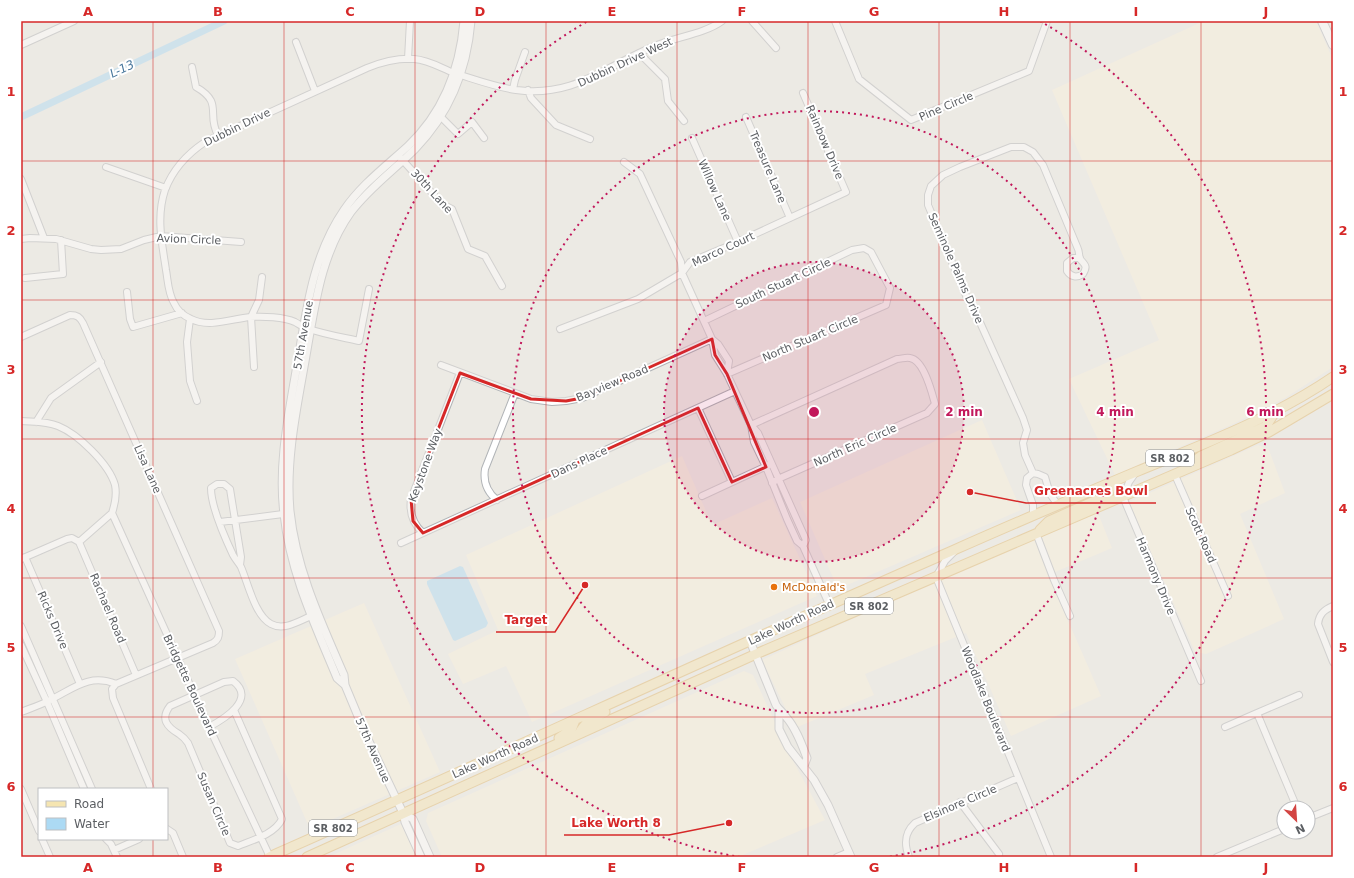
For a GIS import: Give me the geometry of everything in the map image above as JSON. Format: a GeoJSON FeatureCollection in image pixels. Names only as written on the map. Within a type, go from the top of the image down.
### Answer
{"type":"FeatureCollection","features":[{"type":"Feature","properties":{"kind":"main road"},"geometry":{"type":"LineString","coordinates":[[1322,21],[1333,45]]}},
{"type":"Feature","properties":{"kind":"main road","name":"Lake Worth Road"},"geometry":{"type":"LineString","coordinates":[[270,857],[653,685],[829,604],[1058,505],[1219,438],[1275,411],[1333,377]]}},
{"type":"Feature","properties":{"kind":"main road","name":"Lake Worth Road"},"geometry":{"type":"LineString","coordinates":[[307,857],[756,654],[1036,533],[1175,475],[1269,432],[1333,394]]}},
{"type":"Feature","properties":{"kind":"main road"},"geometry":{"type":"LineString","coordinates":[[1175,475],[1201,456],[1266,426],[1275,411]]}},
{"type":"Feature","properties":{"kind":"main road"},"geometry":{"type":"LineString","coordinates":[[1036,533],[1049,520],[1108,495],[1111,483]]}},
{"type":"Feature","properties":{"kind":"main road"},"geometry":{"type":"LineString","coordinates":[[580,734],[583,726],[588,721],[639,697],[653,685]]}},
{"type":"Feature","properties":{"kind":"main road"},"geometry":{"type":"LineString","coordinates":[[513,764],[523,754],[565,735],[571,730],[575,720]]}},
{"type":"Feature","properties":{"kind":"street"},"geometry":{"type":"LineString","coordinates":[[21,45],[74,21]]}},
{"type":"Feature","properties":{"kind":"street"},"geometry":{"type":"LineString","coordinates":[[408,59],[410,21]]}},
{"type":"Feature","properties":{"kind":"street","name":"57th Avenue"},"geometry":{"type":"LineString","coordinates":[[458,74],[464,21]]}},
{"type":"Feature","properties":{"kind":"street","name":"57th Avenue"},"geometry":{"type":"LineString","coordinates":[[430,857],[413,819],[404,813],[396,800],[365,733],[345,685],[344,674],[315,606],[298,552],[290,512],[289,472],[292,435],[316,269],[323,247],[344,210],[362,188],[400,157],[438,114],[445,95],[458,74],[469,44],[471,21]]}},
{"type":"Feature","properties":{"kind":"street","name":"Dubbin Drive West"},"geometry":{"type":"LineString","coordinates":[[458,74],[513,89],[544,91],[574,85],[593,77],[638,53],[710,24],[722,21]]}},
{"type":"Feature","properties":{"kind":"street"},"geometry":{"type":"LineString","coordinates":[[752,21],[776,48]]}},
{"type":"Feature","properties":{"kind":"street","name":"Pine Circle"},"geometry":{"type":"LineString","coordinates":[[835,21],[859,79],[911,120],[1029,71],[1047,21]]}},
{"type":"Feature","properties":{"kind":"street"},"geometry":{"type":"LineString","coordinates":[[296,42],[315,91]]}},
{"type":"Feature","properties":{"kind":"street"},"geometry":{"type":"LineString","coordinates":[[513,89],[525,52]]}},
{"type":"Feature","properties":{"kind":"street"},"geometry":{"type":"LineString","coordinates":[[638,53],[665,79],[668,101],[684,121]]}},
{"type":"Feature","properties":{"kind":"street","name":"Dubbin Drive"},"geometry":{"type":"LineString","coordinates":[[369,289],[359,341],[307,329],[296,322],[264,317],[251,317],[209,323],[190,319],[174,304],[170,295],[161,236],[160,210],[166,188],[176,168],[198,147],[218,136],[367,68],[382,63],[408,59],[426,61],[458,74]]}},
{"type":"Feature","properties":{"kind":"street"},"geometry":{"type":"LineString","coordinates":[[192,67],[196,87],[206,93],[212,103],[214,129],[218,136]]}},
{"type":"Feature","properties":{"kind":"street"},"geometry":{"type":"LineString","coordinates":[[528,90],[531,98],[556,126],[590,139]]}},
{"type":"Feature","properties":{"kind":"street","name":"Rainbow Drive"},"geometry":{"type":"LineString","coordinates":[[804,93],[846,192]]}},
{"type":"Feature","properties":{"kind":"street"},"geometry":{"type":"LineString","coordinates":[[438,114],[458,134],[472,122],[484,138]]}},
{"type":"Feature","properties":{"kind":"street","name":"Treasure Lane"},"geometry":{"type":"LineString","coordinates":[[746,117],[790,218]]}},
{"type":"Feature","properties":{"kind":"street","name":"Willow Lane"},"geometry":{"type":"LineString","coordinates":[[692,138],[738,242]]}},
{"type":"Feature","properties":{"kind":"street","name":"Seminole Palms Drive"},"geometry":{"type":"LineString","coordinates":[[1032,473],[1025,455],[1023,443],[1027,430],[1023,418],[974,309],[967,298],[928,205],[928,195],[931,186],[943,176],[960,167],[1011,147],[1024,147],[1033,152],[1043,166],[1078,248],[1080,258]]}},
{"type":"Feature","properties":{"kind":"street","name":"30th Lane"},"geometry":{"type":"LineString","coordinates":[[400,157],[442,204],[452,209],[468,249],[484,256],[502,286]]}},
{"type":"Feature","properties":{"kind":"street"},"geometry":{"type":"LineString","coordinates":[[624,162],[640,174],[681,262],[682,274],[712,339],[718,344],[729,361],[727,374],[751,425],[754,442],[778,479],[806,540],[804,546]]}},
{"type":"Feature","properties":{"kind":"street"},"geometry":{"type":"LineString","coordinates":[[106,168],[166,188]]}},
{"type":"Feature","properties":{"kind":"street"},"geometry":{"type":"LineString","coordinates":[[21,179],[44,238]]}},
{"type":"Feature","properties":{"kind":"street","name":"Marco Court"},"geometry":{"type":"LineString","coordinates":[[560,329],[638,299],[682,274],[690,262],[738,242],[846,192]]}},
{"type":"Feature","properties":{"kind":"street","name":"Avion Circle"},"geometry":{"type":"LineString","coordinates":[[21,239],[44,238],[62,240],[91,249],[112,250],[121,249],[144,240],[161,236],[241,242]]}},
{"type":"Feature","properties":{"kind":"street"},"geometry":{"type":"LineString","coordinates":[[25,278],[63,274],[62,240]]}},
{"type":"Feature","properties":{"kind":"street","name":"North Stuart Circle"},"geometry":{"type":"LineString","coordinates":[[727,374],[886,305],[890,288],[871,252],[864,248]]}},
{"type":"Feature","properties":{"kind":"street","name":"South Stuart Circle"},"geometry":{"type":"LineString","coordinates":[[704,321],[852,250],[864,248]]}},
{"type":"Feature","properties":{"kind":"street"},"geometry":{"type":"LineString","coordinates":[[254,367],[251,317],[259,300],[262,277]]}},
{"type":"Feature","properties":{"kind":"street"},"geometry":{"type":"LineString","coordinates":[[127,292],[130,319],[133,327],[182,313]]}},
{"type":"Feature","properties":{"kind":"street","name":"Lisa Lane"},"geometry":{"type":"LineString","coordinates":[[21,337],[70,315],[78,316],[83,323],[219,631],[219,636],[213,643],[177,658]]}},
{"type":"Feature","properties":{"kind":"street"},"geometry":{"type":"LineString","coordinates":[[190,319],[187,342],[190,381],[197,401]]}},
{"type":"Feature","properties":{"kind":"street","name":"57th Avenue"},"geometry":{"type":"LineString","coordinates":[[307,329],[286,434],[282,472],[283,514],[298,581],[337,678],[345,685]]}},
{"type":"Feature","properties":{"kind":"street","name":"Bayview Road"},"geometry":{"type":"LineString","coordinates":[[441,365],[540,401],[566,401],[578,399],[712,339]]}},
{"type":"Feature","properties":{"kind":"street","name":"North Eric Circle"},"geometry":{"type":"LineString","coordinates":[[751,425],[898,359],[911,358],[920,364],[932,392],[935,404],[927,413],[772,483]]}},
{"type":"Feature","properties":{"kind":"street"},"geometry":{"type":"LineString","coordinates":[[36,422],[51,398],[101,362]]}},
{"type":"Feature","properties":{"kind":"street","name":"Keystone Way"},"geometry":{"type":"LineString","coordinates":[[423,533],[415,525],[412,517],[410,508],[411,499],[460,373]]}},
{"type":"Feature","properties":{"kind":"street","name":"Dans Place"},"geometry":{"type":"LineString","coordinates":[[423,533],[735,391]]}},
{"type":"Feature","properties":{"kind":"street"},"geometry":{"type":"LineString","coordinates":[[497,500],[486,488],[484,478],[485,469],[515,393]]}},
{"type":"Feature","properties":{"kind":"street"},"geometry":{"type":"LineString","coordinates":[[698,408],[732,482]]}},
{"type":"Feature","properties":{"kind":"street"},"geometry":{"type":"LineString","coordinates":[[21,421],[51,424],[71,433],[87,446],[98,458],[115,485],[116,494],[112,513],[79,542],[72,538],[67,539],[23,558]]}},
{"type":"Feature","properties":{"kind":"street"},"geometry":{"type":"LineString","coordinates":[[702,496],[769,465]]}},
{"type":"Feature","properties":{"kind":"street"},"geometry":{"type":"LineString","coordinates":[[769,465],[772,483],[797,541],[804,546],[829,604]]}},
{"type":"Feature","properties":{"kind":"street"},"geometry":{"type":"LineString","coordinates":[[1122,497],[1129,482],[1136,472]]}},
{"type":"Feature","properties":{"kind":"street"},"geometry":{"type":"LineString","coordinates":[[1033,516],[1033,505],[1026,485],[1027,478],[1032,473],[1045,477],[1050,494],[1058,505]]}},
{"type":"Feature","properties":{"kind":"street","name":"Scott Road"},"geometry":{"type":"LineString","coordinates":[[1175,475],[1228,596]]}},
{"type":"Feature","properties":{"kind":"street"},"geometry":{"type":"LineString","coordinates":[[240,565],[241,557],[230,489],[224,484],[217,484],[211,488],[211,497],[228,546],[240,565],[257,608],[265,620],[271,625],[285,627],[311,616]]}},
{"type":"Feature","properties":{"kind":"street","name":"Harmony Drive"},"geometry":{"type":"LineString","coordinates":[[1122,497],[1201,681]]}},
{"type":"Feature","properties":{"kind":"street","name":"Bridgette Boulevard"},"geometry":{"type":"LineString","coordinates":[[112,513],[209,728],[270,857]]}},
{"type":"Feature","properties":{"kind":"street"},"geometry":{"type":"LineString","coordinates":[[220,522],[234,519],[283,514]]}},
{"type":"Feature","properties":{"kind":"street"},"geometry":{"type":"LineString","coordinates":[[401,543],[423,533]]}},
{"type":"Feature","properties":{"kind":"street"},"geometry":{"type":"LineString","coordinates":[[1036,533],[1070,616]]}},
{"type":"Feature","properties":{"kind":"street","name":"Rachael Road"},"geometry":{"type":"LineString","coordinates":[[79,542],[136,675]]}},
{"type":"Feature","properties":{"kind":"street"},"geometry":{"type":"LineString","coordinates":[[936,577],[945,561],[959,548]]}},
{"type":"Feature","properties":{"kind":"street","name":"Ricks Drive"},"geometry":{"type":"LineString","coordinates":[[23,558],[80,684]]}},
{"type":"Feature","properties":{"kind":"street","name":"Woodlake Boulevard"},"geometry":{"type":"LineString","coordinates":[[936,577],[1051,857]]}},
{"type":"Feature","properties":{"kind":"street"},"geometry":{"type":"LineString","coordinates":[[1333,606],[1323,611],[1320,615],[1318,624],[1333,662]]}},
{"type":"Feature","properties":{"kind":"street"},"geometry":{"type":"LineString","coordinates":[[21,626],[84,788]]}},
{"type":"Feature","properties":{"kind":"street"},"geometry":{"type":"LineString","coordinates":[[750,641],[779,711],[779,729],[788,747],[814,780],[828,805],[850,855],[838,857]]}},
{"type":"Feature","properties":{"kind":"street"},"geometry":{"type":"LineString","coordinates":[[21,645],[50,700],[92,788]]}},
{"type":"Feature","properties":{"kind":"street"},"geometry":{"type":"LineString","coordinates":[[152,788],[113,698],[112,690],[116,684],[177,658]]}},
{"type":"Feature","properties":{"kind":"street"},"geometry":{"type":"LineString","coordinates":[[21,712],[91,680],[100,680],[116,684]]}},
{"type":"Feature","properties":{"kind":"street"},"geometry":{"type":"LineString","coordinates":[[194,695],[224,682],[233,681],[239,688],[242,696],[234,710],[209,728]]}},
{"type":"Feature","properties":{"kind":"street","name":"Susan Circle"},"geometry":{"type":"LineString","coordinates":[[194,695],[170,706],[165,718],[168,727],[175,733],[179,734],[188,743],[230,843],[238,846],[261,836],[278,826],[282,818],[234,710]]}},
{"type":"Feature","properties":{"kind":"street"},"geometry":{"type":"LineString","coordinates":[[1225,727],[1299,695]]}},
{"type":"Feature","properties":{"kind":"street"},"geometry":{"type":"LineString","coordinates":[[779,711],[787,717],[803,747],[807,758],[804,766]]}},
{"type":"Feature","properties":{"kind":"street"},"geometry":{"type":"LineString","coordinates":[[1257,713],[1294,800]]}},
{"type":"Feature","properties":{"kind":"street","name":"Elsinore Circle"},"geometry":{"type":"LineString","coordinates":[[909,857],[905,842],[907,833],[911,826],[918,820],[1018,778]]}},
{"type":"Feature","properties":{"kind":"street"},"geometry":{"type":"LineString","coordinates":[[21,790],[38,829]]}},
{"type":"Feature","properties":{"kind":"street"},"geometry":{"type":"LineString","coordinates":[[960,802],[999,854]]}},
{"type":"Feature","properties":{"kind":"street"},"geometry":{"type":"LineString","coordinates":[[1316,815],[1333,808]]}},
{"type":"Feature","properties":{"kind":"street","name":"57th Avenue"},"geometry":{"type":"LineString","coordinates":[[404,813],[405,822],[421,857]]}},
{"type":"Feature","properties":{"kind":"street"},"geometry":{"type":"LineString","coordinates":[[168,830],[173,833],[183,857]]}},
{"type":"Feature","properties":{"kind":"street"},"geometry":{"type":"LineString","coordinates":[[1217,857],[1276,831]]}},
{"type":"Feature","properties":{"kind":"street"},"geometry":{"type":"LineString","coordinates":[[42,840],[50,857]]}},
{"type":"Feature","properties":{"kind":"street"},"geometry":{"type":"LineString","coordinates":[[109,840],[117,857]]}},
{"type":"Feature","properties":{"kind":"street"},"geometry":{"type":"LineString","coordinates":[[114,850],[137,840]]}},
{"type":"Feature","properties":{"kind":"highlighted area"},"geometry":{"type":"Polygon","coordinates":[[[712,339],[715,355],[727,374],[766,467],[732,482],[698,408],[423,533],[413,521],[411,499],[460,373],[531,399],[566,401],[582,398],[712,339]]]}},
{"type":"Feature","properties":{"kind":"shaded area"},"geometry":{"type":"Polygon","coordinates":[[[1204,21],[1316,21],[1333,60],[1333,367],[1285,398],[1233,424],[1115,475],[1069,379],[1159,340],[1052,90],[1204,21]]]}},
{"type":"Feature","properties":{"kind":"shaded area"},"geometry":{"type":"Polygon","coordinates":[[[982,420],[1021,510],[838,589],[800,502],[982,420]]]}},
{"type":"Feature","properties":{"kind":"shaded area"},"geometry":{"type":"Polygon","coordinates":[[[1258,445],[1269,450],[1285,493],[1240,514],[1284,619],[1206,654],[1195,652],[1129,502],[1258,445]]]}},
{"type":"Feature","properties":{"kind":"shaded area"},"geometry":{"type":"Polygon","coordinates":[[[682,456],[712,525],[772,498],[817,596],[532,722],[506,666],[463,684],[448,654],[498,630],[466,555],[682,456]]]}},
{"type":"Feature","properties":{"kind":"shaded area"},"geometry":{"type":"Polygon","coordinates":[[[1098,513],[1112,548],[1048,575],[1101,696],[1011,736],[966,633],[865,674],[874,695],[795,728],[762,660],[947,576],[1098,513]]]}},
{"type":"Feature","properties":{"kind":"shaded area"},"geometry":{"type":"Polygon","coordinates":[[[364,603],[440,772],[310,829],[235,659],[364,603]]]}},
{"type":"Feature","properties":{"kind":"shaded area"},"geometry":{"type":"Polygon","coordinates":[[[744,671],[753,675],[791,757],[825,820],[738,857],[442,857],[426,821],[428,813],[744,671]]]}},
{"type":"Feature","properties":{"kind":"shaded area"},"geometry":{"type":"Polygon","coordinates":[[[401,824],[416,857],[329,857],[350,847],[401,824]]]}},
{"type":"Feature","properties":{"kind":"water"},"geometry":{"type":"Polygon","coordinates":[[[460,566],[463,567],[488,623],[486,627],[455,641],[453,640],[427,584],[427,581],[460,566]]]}},
{"type":"Feature","properties":{"kind":"waterway","name":"L-13"},"geometry":{"type":"LineString","coordinates":[[21,117],[224,21]]}},
{"type":"Feature","properties":{"kind":"place","name":"Greenacres Bowl"},"geometry":{"type":"Point","coordinates":[970,492]}},
{"type":"Feature","properties":{"kind":"place","name":"Target"},"geometry":{"type":"Point","coordinates":[585,585]}},
{"type":"Feature","properties":{"kind":"place","name":"McDonald's"},"geometry":{"type":"Point","coordinates":[774,587]}},
{"type":"Feature","properties":{"kind":"place","name":"Lake Worth 8"},"geometry":{"type":"Point","coordinates":[729,823]}}]}
